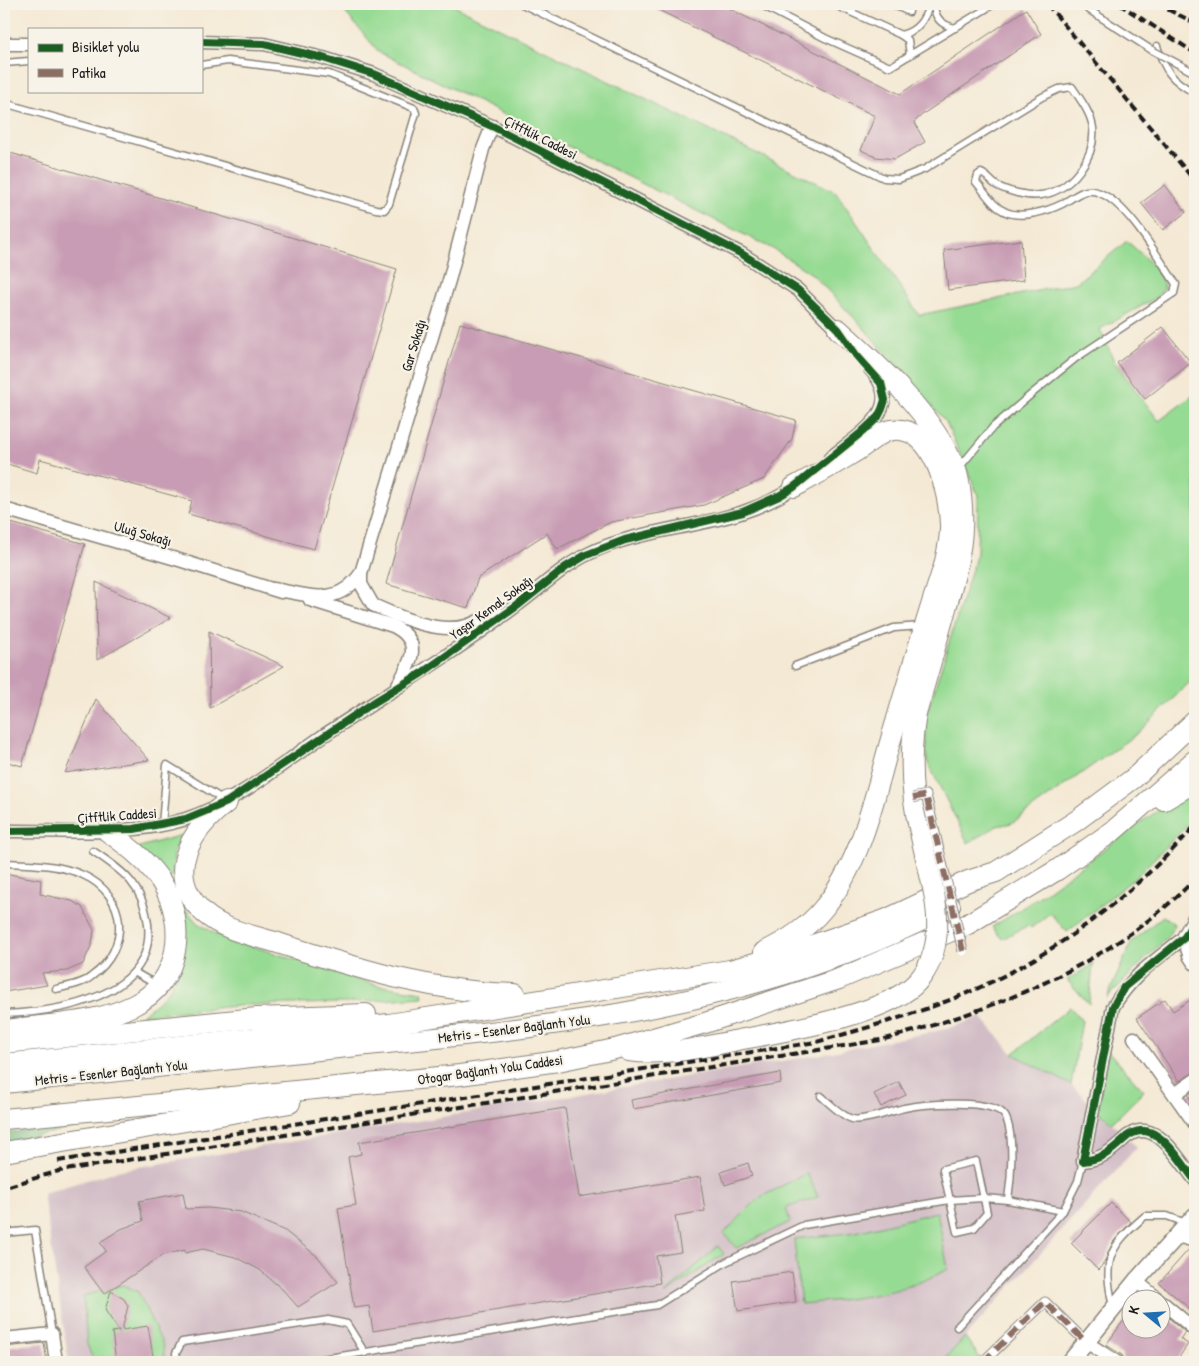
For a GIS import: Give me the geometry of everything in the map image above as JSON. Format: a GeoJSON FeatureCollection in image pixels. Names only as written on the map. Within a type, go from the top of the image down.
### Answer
{"type":"FeatureCollection","features":[{"type":"Feature","properties":{"kind":"highway"},"geometry":{"type":"LineString","coordinates":[[615,1048],[643,1053],[666,1052],[733,1041],[867,1009],[898,997],[917,982],[930,964],[936,943],[938,922],[913,798],[912,737],[950,537],[950,476],[942,443],[915,406],[878,364],[838,328]]}},
{"type":"Feature","properties":{"kind":"highway"},"geometry":{"type":"LineString","coordinates":[[794,487],[853,453],[884,432],[893,430],[913,434],[925,444],[938,466],[950,476]]}},
{"type":"Feature","properties":{"kind":"highway"},"geometry":{"type":"LineString","coordinates":[[706,974],[765,951],[795,934],[822,910],[839,886],[864,830],[932,628]]}},
{"type":"Feature","properties":{"kind":"highway"},"geometry":{"type":"LineString","coordinates":[[4,1064],[390,1024],[730,970],[793,952],[885,920],[968,881],[996,872],[1042,844],[1105,800],[1149,765],[1195,721]]}},
{"type":"Feature","properties":{"kind":"highway"},"geometry":{"type":"LineString","coordinates":[[1131,817],[1195,760]]}},
{"type":"Feature","properties":{"kind":"highway"},"geometry":{"type":"LineString","coordinates":[[1131,817],[1195,782]]}},
{"type":"Feature","properties":{"kind":"highway"},"geometry":{"type":"LineString","coordinates":[[227,802],[208,817],[196,834],[186,851],[183,867],[184,885],[193,900],[204,913],[218,922],[328,959],[420,985],[474,994],[574,996]]}},
{"type":"Feature","properties":{"kind":"highway","name":"Otogar Bağlantı Yolu Caddesi"},"geometry":{"type":"LineString","coordinates":[[364,1085],[558,1061],[615,1048],[795,996],[886,961],[968,924],[1084,853],[1131,817]]}},
{"type":"Feature","properties":{"kind":"highway"},"geometry":{"type":"LineString","coordinates":[[4,1030],[92,1018],[133,1006],[159,987],[174,960],[177,945],[175,914],[162,883],[153,871],[107,830]]}},
{"type":"Feature","properties":{"kind":"highway","name":"Metris - Esenler Bağlantı Yolu"},"geometry":{"type":"LineString","coordinates":[[4,1083],[554,1025],[677,1004],[751,985],[829,960],[916,925],[949,906],[996,872]]}},
{"type":"Feature","properties":{"kind":"highway"},"geometry":{"type":"LineString","coordinates":[[4,1043],[258,1018],[510,1005]]}},
{"type":"Feature","properties":{"kind":"highway"},"geometry":{"type":"LineString","coordinates":[[4,1119],[328,1086],[364,1085]]}},
{"type":"Feature","properties":{"kind":"highway"},"geometry":{"type":"LineString","coordinates":[[4,1152],[240,1110],[304,1102],[332,1096],[364,1085]]}},
{"type":"Feature","properties":{"kind":"main road"},"geometry":{"type":"LineString","coordinates":[[1068,1362],[1136,1281],[1187,1225]]}},
{"type":"Feature","properties":{"kind":"street","name":"Çitftlik Caddesi"},"geometry":{"type":"LineString","coordinates":[[202,42],[264,44],[323,58],[374,74],[492,126],[742,254],[798,290],[838,328],[856,355],[881,383],[885,400],[882,409],[870,425],[794,487]]}},
{"type":"Feature","properties":{"kind":"street"},"geometry":{"type":"LineString","coordinates":[[4,44],[28,44]]}},
{"type":"Feature","properties":{"kind":"street","name":"Gar Sokağı"},"geometry":{"type":"LineString","coordinates":[[361,573],[450,277],[483,149],[492,126]]}},
{"type":"Feature","properties":{"kind":"street","name":"Yaşar Kemal Sokağı"},"geometry":{"type":"LineString","coordinates":[[227,802],[422,672],[517,606],[566,567],[609,544],[743,512],[794,487]]}},
{"type":"Feature","properties":{"kind":"street","name":"Uluğ Sokağı"},"geometry":{"type":"LineString","coordinates":[[4,509],[176,558],[273,589]]}},
{"type":"Feature","properties":{"kind":"street"},"geometry":{"type":"LineString","coordinates":[[273,589],[334,596],[352,586],[361,573]]}},
{"type":"Feature","properties":{"kind":"street"},"geometry":{"type":"LineString","coordinates":[[361,573],[361,584],[373,605],[445,629],[467,626],[502,610],[517,606]]}},
{"type":"Feature","properties":{"kind":"street"},"geometry":{"type":"LineString","coordinates":[[273,589],[393,626],[405,632],[411,640],[413,648],[406,670],[396,688]]}},
{"type":"Feature","properties":{"kind":"street"},"geometry":{"type":"LineString","coordinates":[[913,798],[926,794],[963,951]]}},
{"type":"Feature","properties":{"kind":"street","name":"Çitftlik Caddesi"},"geometry":{"type":"LineString","coordinates":[[8,831],[134,829],[186,819],[227,802]]}},
{"type":"Feature","properties":{"kind":"street"},"geometry":{"type":"LineString","coordinates":[[1195,919],[1190,935],[1190,956],[1195,962]]}},
{"type":"Feature","properties":{"kind":"street"},"geometry":{"type":"LineString","coordinates":[[1190,935],[1138,974],[1124,987],[1113,1007],[1084,1161],[1106,1156],[1130,1133],[1140,1130],[1160,1136],[1195,1180]]}},
{"type":"Feature","properties":{"kind":"street"},"geometry":{"type":"LineString","coordinates":[[1134,1038],[1195,1124]]}},
{"type":"Feature","properties":{"kind":"street"},"geometry":{"type":"LineString","coordinates":[[1175,1094],[1195,1080]]}},
{"type":"Feature","properties":{"kind":"street"},"geometry":{"type":"LineString","coordinates":[[1187,1225],[1195,1241]]}},
{"type":"Feature","properties":{"kind":"street"},"geometry":{"type":"LineString","coordinates":[[1136,1281],[1145,1288]]}},
{"type":"Feature","properties":{"kind":"street"},"geometry":{"type":"LineString","coordinates":[[983,1362],[1045,1302],[1086,1342],[1118,1362]]}},
{"type":"Feature","properties":{"kind":"street"},"geometry":{"type":"LineString","coordinates":[[1172,1310],[1195,1330]]}},
{"type":"Feature","properties":{"kind":"street"},"geometry":{"type":"LineString","coordinates":[[4,1339],[52,1334],[56,1362]]}},
{"type":"Feature","properties":{"kind":"lane"},"geometry":{"type":"LineString","coordinates":[[522,4],[884,178],[899,179],[924,169],[1042,98],[1059,89],[1072,87],[1085,107],[1092,126],[1093,145],[1084,165],[1067,184],[1041,195],[1018,193],[996,185],[981,173],[978,175],[976,182],[994,204],[1006,212],[1022,214],[1060,204],[1079,192],[1092,190],[1102,193],[1127,214],[1176,284],[1174,293],[1154,309],[1076,358],[1006,415],[950,476]]}},
{"type":"Feature","properties":{"kind":"lane"},"geometry":{"type":"LineString","coordinates":[[760,4],[825,38],[890,67],[994,4]]}},
{"type":"Feature","properties":{"kind":"lane"},"geometry":{"type":"LineString","coordinates":[[833,4],[901,35],[908,40],[910,56]]}},
{"type":"Feature","properties":{"kind":"lane"},"geometry":{"type":"LineString","coordinates":[[892,4],[909,12]]}},
{"type":"Feature","properties":{"kind":"lane"},"geometry":{"type":"LineString","coordinates":[[932,4],[934,14],[940,21],[955,28]]}},
{"type":"Feature","properties":{"kind":"lane"},"geometry":{"type":"LineString","coordinates":[[901,35],[911,33],[920,25],[932,4]]}},
{"type":"Feature","properties":{"kind":"lane"},"geometry":{"type":"LineString","coordinates":[[1080,4],[1150,49],[1195,73]]}},
{"type":"Feature","properties":{"kind":"lane"},"geometry":{"type":"LineString","coordinates":[[1157,46],[1164,67],[1173,79],[1195,92]]}},
{"type":"Feature","properties":{"kind":"lane"},"geometry":{"type":"LineString","coordinates":[[4,63],[28,61]]}},
{"type":"Feature","properties":{"kind":"lane"},"geometry":{"type":"LineString","coordinates":[[4,103],[376,209],[384,210],[389,204],[416,114],[414,108],[329,74],[228,61],[202,65]]}},
{"type":"Feature","properties":{"kind":"lane"},"geometry":{"type":"LineString","coordinates":[[795,666],[894,628],[932,628]]}},
{"type":"Feature","properties":{"kind":"lane"},"geometry":{"type":"LineString","coordinates":[[162,825],[167,765],[227,802]]}},
{"type":"Feature","properties":{"kind":"lane"},"geometry":{"type":"LineString","coordinates":[[4,820],[8,831]]}},
{"type":"Feature","properties":{"kind":"lane"},"geometry":{"type":"LineString","coordinates":[[4,1014],[65,1006],[106,993],[130,978],[143,960],[149,936],[146,909],[135,885],[118,868],[93,851]]}},
{"type":"Feature","properties":{"kind":"lane"},"geometry":{"type":"LineString","coordinates":[[4,863],[53,865],[84,875],[104,891],[118,908],[120,933],[113,956],[92,977],[56,989]]}},
{"type":"Feature","properties":{"kind":"lane"},"geometry":{"type":"LineString","coordinates":[[134,972],[159,987]]}},
{"type":"Feature","properties":{"kind":"lane"},"geometry":{"type":"LineString","coordinates":[[821,1096],[851,1119],[861,1119],[909,1107],[948,1103],[997,1110],[1004,1116],[1008,1128],[1012,1172],[1008,1200]]}},
{"type":"Feature","properties":{"kind":"lane"},"geometry":{"type":"LineString","coordinates":[[976,1161],[984,1198],[987,1213],[974,1228],[957,1232],[943,1169],[976,1161]]}},
{"type":"Feature","properties":{"kind":"lane"},"geometry":{"type":"LineString","coordinates":[[957,1327],[1063,1211],[1078,1181],[1084,1161]]}},
{"type":"Feature","properties":{"kind":"lane"},"geometry":{"type":"LineString","coordinates":[[304,1362],[657,1305],[726,1262],[804,1224],[949,1200],[984,1198],[1008,1200],[1063,1211]]}},
{"type":"Feature","properties":{"kind":"lane"},"geometry":{"type":"LineString","coordinates":[[1113,1309],[1109,1292],[1108,1266],[1112,1250],[1128,1231],[1145,1216],[1167,1216],[1187,1225]]}},
{"type":"Feature","properties":{"kind":"lane"},"geometry":{"type":"LineString","coordinates":[[4,1233],[34,1230],[52,1334]]}},
{"type":"Feature","properties":{"kind":"lane"},"geometry":{"type":"LineString","coordinates":[[177,1362],[176,1353],[182,1342],[328,1320],[347,1324],[365,1353]]}},
{"type":"Feature","properties":{"kind":"shaded area"},"geometry":{"type":"Polygon","coordinates":[[[981,1017],[1013,1054],[1071,1085],[1137,1147],[942,1362],[69,1362],[43,1193],[121,1170],[818,1055],[946,1029],[981,1017]]]}},
{"type":"Feature","properties":{"kind":"green space"},"geometry":{"type":"Polygon","coordinates":[[[338,4],[450,4],[836,192],[919,315],[1076,283],[1127,241],[1155,268],[1163,281],[1164,288],[1156,298],[1100,329],[1115,363],[1159,421],[1195,394],[1195,677],[1139,732],[1012,823],[997,826],[968,843],[927,761],[925,719],[977,553],[978,495],[946,422],[860,324],[812,274],[773,249],[379,52],[338,4]]]}},
{"type":"Feature","properties":{"kind":"green space"},"geometry":{"type":"Polygon","coordinates":[[[1195,787],[1195,817],[1136,877],[1067,932],[1050,913],[1031,928],[1029,925],[1002,939],[992,927],[1044,893],[1169,803],[1195,787]]]}},
{"type":"Feature","properties":{"kind":"green space"},"geometry":{"type":"Polygon","coordinates":[[[182,835],[174,853],[173,875],[166,880],[136,848],[182,835]]]}},
{"type":"Feature","properties":{"kind":"green space"},"geometry":{"type":"Polygon","coordinates":[[[184,907],[197,923],[220,936],[376,985],[422,992],[423,997],[344,1003],[248,1005],[141,1015],[167,992],[174,981],[180,956],[180,908],[184,907]]]}},
{"type":"Feature","properties":{"kind":"green space"},"geometry":{"type":"Polygon","coordinates":[[[1163,916],[1174,924],[1171,933],[1107,998],[1132,941],[1163,916]]]}},
{"type":"Feature","properties":{"kind":"green space"},"geometry":{"type":"Polygon","coordinates":[[[1093,964],[1089,1004],[1067,980],[1093,964]]]}},
{"type":"Feature","properties":{"kind":"green space"},"geometry":{"type":"Polygon","coordinates":[[[1070,1007],[1082,1021],[1071,1085],[1013,1054],[1070,1007]]]}},
{"type":"Feature","properties":{"kind":"green space"},"geometry":{"type":"Polygon","coordinates":[[[1107,1050],[1144,1091],[1112,1123],[1098,1111],[1107,1050]]]}},
{"type":"Feature","properties":{"kind":"green space"},"geometry":{"type":"Polygon","coordinates":[[[90,1124],[4,1143],[4,1133],[90,1124]]]}},
{"type":"Feature","properties":{"kind":"green space"},"geometry":{"type":"Polygon","coordinates":[[[807,1173],[818,1197],[786,1208],[790,1222],[736,1248],[724,1233],[759,1198],[807,1173]]]}},
{"type":"Feature","properties":{"kind":"green space"},"geometry":{"type":"Polygon","coordinates":[[[937,1212],[948,1269],[913,1285],[895,1290],[858,1298],[801,1304],[794,1239],[856,1232],[937,1212]]]}},
{"type":"Feature","properties":{"kind":"green space"},"geometry":{"type":"Polygon","coordinates":[[[718,1246],[724,1254],[665,1294],[718,1246]]]}},
{"type":"Feature","properties":{"kind":"green space"},"geometry":{"type":"Polygon","coordinates":[[[123,1285],[138,1292],[163,1345],[165,1362],[94,1362],[87,1344],[83,1296],[123,1285]]]}},
{"type":"Feature","properties":{"kind":"green space"},"geometry":{"type":"Polygon","coordinates":[[[965,1337],[983,1362],[942,1362],[965,1337]]]}},
{"type":"Feature","properties":{"kind":"building"},"geometry":{"type":"Polygon","coordinates":[[[646,4],[720,4],[900,94],[1026,9],[1041,34],[923,114],[914,122],[925,142],[895,159],[876,157],[861,150],[875,116],[646,4]]]}},
{"type":"Feature","properties":{"kind":"building"},"geometry":{"type":"Polygon","coordinates":[[[4,151],[397,269],[314,549],[188,514],[192,501],[40,459],[37,473],[4,463],[4,151]]]}},
{"type":"Feature","properties":{"kind":"building"},"geometry":{"type":"Polygon","coordinates":[[[1165,185],[1186,212],[1163,230],[1141,203],[1165,185]]]}},
{"type":"Feature","properties":{"kind":"building"},"geometry":{"type":"Polygon","coordinates":[[[1021,240],[1024,280],[948,290],[944,250],[1021,240]]]}},
{"type":"Feature","properties":{"kind":"building"},"geometry":{"type":"Polygon","coordinates":[[[460,323],[796,420],[792,439],[764,479],[704,505],[611,522],[557,549],[547,533],[478,578],[468,608],[386,584],[460,323]]]}},
{"type":"Feature","properties":{"kind":"building"},"geometry":{"type":"Polygon","coordinates":[[[1163,327],[1191,363],[1145,399],[1117,363],[1163,327]]]}},
{"type":"Feature","properties":{"kind":"building"},"geometry":{"type":"Polygon","coordinates":[[[4,521],[85,544],[22,766],[4,761],[4,521]]]}},
{"type":"Feature","properties":{"kind":"building"},"geometry":{"type":"Polygon","coordinates":[[[96,582],[171,618],[97,660],[96,582]]]}},
{"type":"Feature","properties":{"kind":"building"},"geometry":{"type":"Polygon","coordinates":[[[209,631],[284,666],[210,708],[209,631]]]}},
{"type":"Feature","properties":{"kind":"building"},"geometry":{"type":"Polygon","coordinates":[[[96,699],[149,760],[65,773],[96,699]]]}},
{"type":"Feature","properties":{"kind":"building"},"geometry":{"type":"Polygon","coordinates":[[[4,873],[41,880],[40,894],[72,901],[82,907],[94,930],[92,944],[83,964],[67,971],[42,973],[47,985],[4,992],[4,873]]]}},
{"type":"Feature","properties":{"kind":"building"},"geometry":{"type":"Polygon","coordinates":[[[1195,997],[1195,1072],[1179,1081],[1137,1018],[1165,999],[1173,1011],[1195,997]]]}},
{"type":"Feature","properties":{"kind":"building"},"geometry":{"type":"Polygon","coordinates":[[[780,1073],[781,1083],[633,1109],[631,1100],[780,1073]]]}},
{"type":"Feature","properties":{"kind":"building"},"geometry":{"type":"Polygon","coordinates":[[[899,1082],[906,1095],[881,1107],[874,1094],[899,1082]]]}},
{"type":"Feature","properties":{"kind":"building"},"geometry":{"type":"Polygon","coordinates":[[[1195,1090],[1195,1106],[1188,1095],[1195,1090]]]}},
{"type":"Feature","properties":{"kind":"building"},"geometry":{"type":"Polygon","coordinates":[[[565,1108],[579,1197],[700,1177],[705,1211],[675,1216],[681,1252],[656,1256],[660,1283],[373,1331],[369,1306],[354,1308],[338,1208],[356,1205],[348,1157],[361,1154],[359,1142],[565,1108]]]}},
{"type":"Feature","properties":{"kind":"building"},"geometry":{"type":"Polygon","coordinates":[[[748,1163],[752,1176],[725,1185],[721,1172],[748,1163]]]}},
{"type":"Feature","properties":{"kind":"building"},"geometry":{"type":"Polygon","coordinates":[[[183,1193],[186,1209],[209,1208],[241,1212],[285,1231],[318,1257],[338,1282],[298,1307],[283,1290],[260,1270],[235,1257],[203,1249],[185,1253],[185,1250],[163,1255],[104,1294],[84,1267],[106,1251],[100,1242],[121,1229],[143,1221],[139,1201],[183,1193]]]}},
{"type":"Feature","properties":{"kind":"building"},"geometry":{"type":"Polygon","coordinates":[[[1111,1203],[1131,1222],[1113,1242],[1104,1263],[1098,1270],[1071,1243],[1111,1203]]]}},
{"type":"Feature","properties":{"kind":"building"},"geometry":{"type":"Polygon","coordinates":[[[1190,1248],[1195,1249],[1195,1313],[1172,1294],[1172,1288],[1165,1288],[1159,1283],[1190,1248]]]}},
{"type":"Feature","properties":{"kind":"building"},"geometry":{"type":"Polygon","coordinates":[[[792,1272],[796,1302],[738,1311],[733,1281],[792,1272]]]}},
{"type":"Feature","properties":{"kind":"building"},"geometry":{"type":"Polygon","coordinates":[[[111,1291],[124,1299],[128,1306],[122,1330],[148,1326],[154,1362],[116,1362],[112,1332],[119,1331],[105,1310],[111,1291]]]}},
{"type":"Feature","properties":{"kind":"building"},"geometry":{"type":"Polygon","coordinates":[[[1172,1321],[1185,1332],[1180,1339],[1188,1344],[1176,1362],[1125,1362],[1122,1355],[1106,1345],[1122,1323],[1122,1338],[1172,1338],[1172,1321]]]}},
{"type":"Feature","properties":{"kind":"building"},"geometry":{"type":"Polygon","coordinates":[[[44,1343],[47,1362],[4,1362],[4,1347],[44,1343]]]}},
{"type":"Feature","properties":{"kind":"railway"},"geometry":{"type":"LineString","coordinates":[[1047,4],[1195,181]]}},
{"type":"Feature","properties":{"kind":"railway"},"geometry":{"type":"LineString","coordinates":[[1119,4],[1195,53]]}},
{"type":"Feature","properties":{"kind":"railway"},"geometry":{"type":"LineString","coordinates":[[1157,4],[1195,23]]}},
{"type":"Feature","properties":{"kind":"railway"},"geometry":{"type":"LineString","coordinates":[[1180,4],[1195,11]]}},
{"type":"Feature","properties":{"kind":"railway"},"geometry":{"type":"LineString","coordinates":[[58,1161],[816,1042],[866,1028],[915,1013],[963,995],[1035,958],[1061,942],[1109,907],[1153,869],[1195,826]]}},
{"type":"Feature","properties":{"kind":"railway"},"geometry":{"type":"LineString","coordinates":[[9,1186],[59,1171],[881,1040],[924,1028],[1008,999],[1089,960],[1127,936],[1162,909],[1195,879]]}},
{"type":"Feature","properties":{"kind":"marked path"},"geometry":{"type":"LineString","coordinates":[[913,798],[926,795],[963,951]]}},
{"type":"Feature","properties":{"kind":"marked path"},"geometry":{"type":"LineString","coordinates":[[983,1362],[1045,1302],[1086,1342]]}},
{"type":"Feature","properties":{"kind":"cycle path"},"geometry":{"type":"LineString","coordinates":[[4,831],[134,829],[186,819],[227,802],[373,703],[422,673],[517,606],[566,567],[586,555],[625,540],[743,512],[794,487],[878,417],[885,400],[881,383],[856,355],[838,329],[798,290],[742,254],[492,126],[374,74],[323,58],[264,44],[202,42]]}},
{"type":"Feature","properties":{"kind":"cycle path"},"geometry":{"type":"LineString","coordinates":[[1195,919],[1185,937],[1124,987],[1113,1007],[1083,1161],[1101,1157],[1134,1133],[1145,1131],[1154,1134],[1164,1141],[1195,1180]]}}]}
